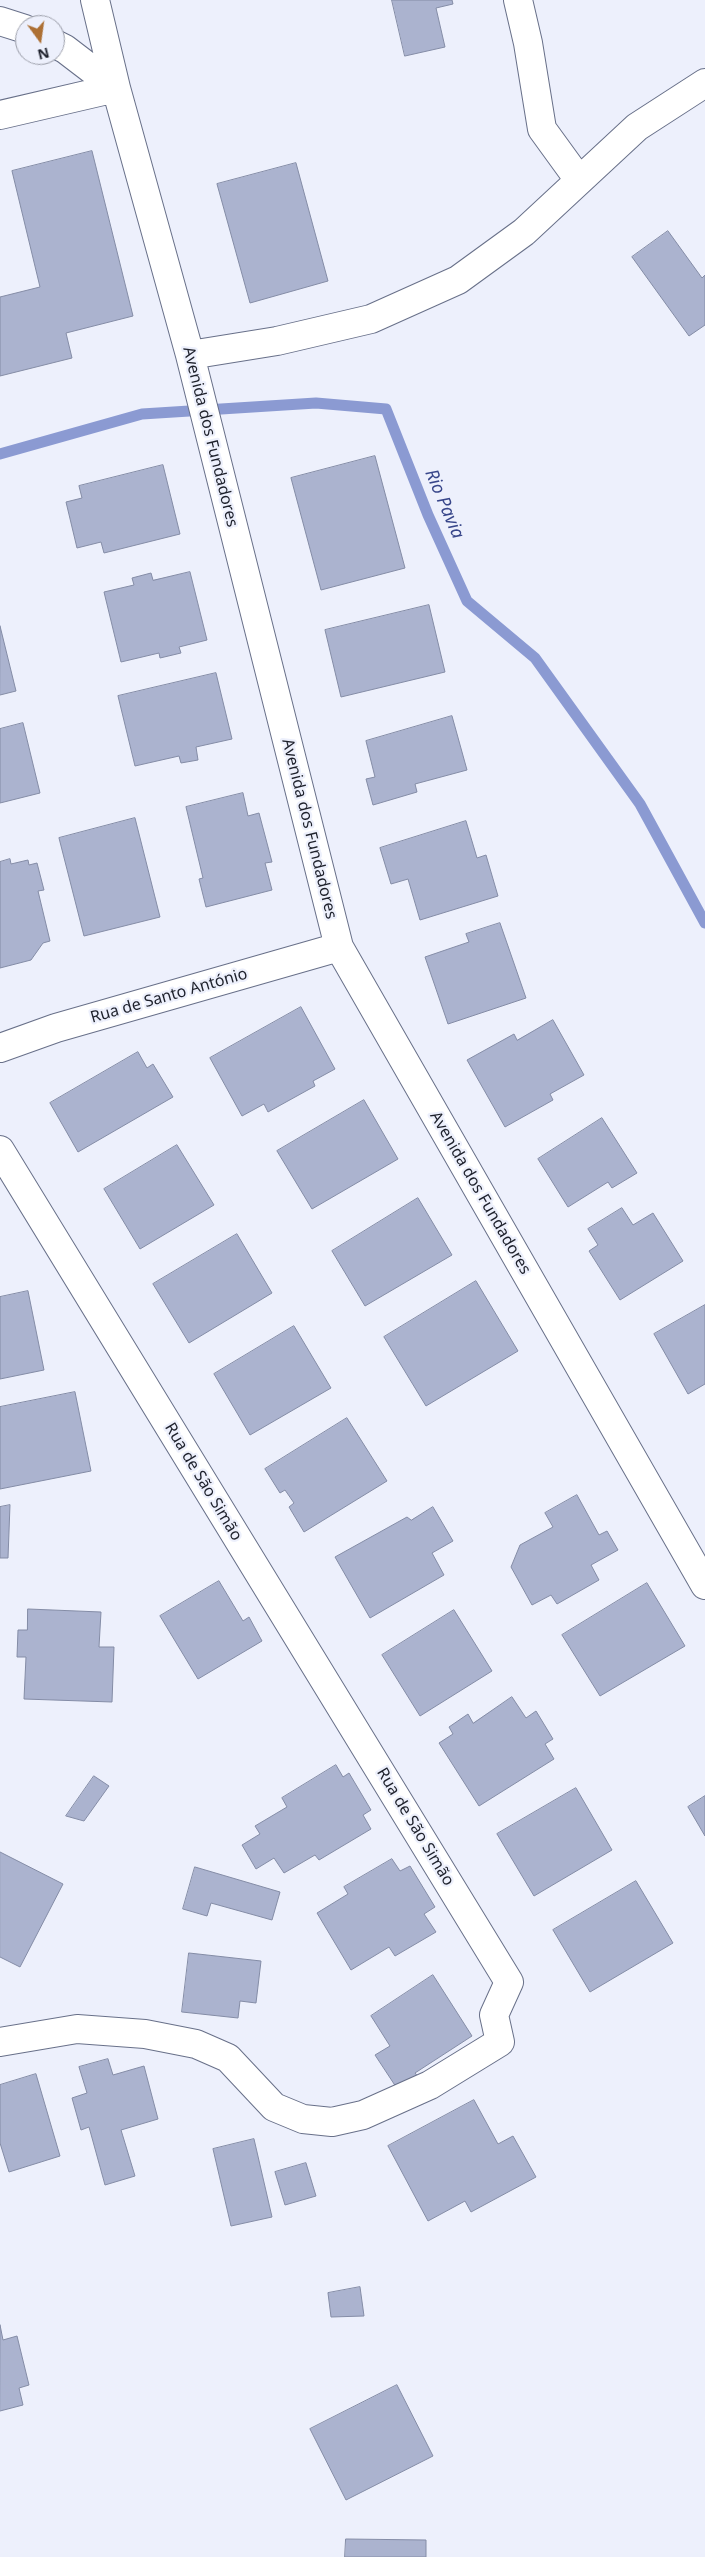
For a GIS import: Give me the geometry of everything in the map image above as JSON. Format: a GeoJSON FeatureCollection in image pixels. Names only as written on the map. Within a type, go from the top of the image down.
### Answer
{"type":"FeatureCollection","features":[{"type":"Feature","properties":{"kind":"street","name":"Avenida dos Fundadores"},"geometry":{"type":"LineString","coordinates":[[95,0],[116,88],[190,355],[339,948],[705,1585]]}},
{"type":"Feature","properties":{"kind":"street"},"geometry":{"type":"LineString","coordinates":[[518,0],[528,43],[542,129],[580,180]]}},
{"type":"Feature","properties":{"kind":"street"},"geometry":{"type":"LineString","coordinates":[[0,21],[15,26]]}},
{"type":"Feature","properties":{"kind":"street"},"geometry":{"type":"LineString","coordinates":[[65,49],[116,88]]}},
{"type":"Feature","properties":{"kind":"street"},"geometry":{"type":"LineString","coordinates":[[190,355],[277,341],[371,319],[458,280],[517,238],[637,127],[705,83]]}},
{"type":"Feature","properties":{"kind":"street"},"geometry":{"type":"LineString","coordinates":[[0,115],[116,88]]}},
{"type":"Feature","properties":{"kind":"street","name":"Rua de Santo António"},"geometry":{"type":"LineString","coordinates":[[0,1048],[56,1028],[339,948]]}},
{"type":"Feature","properties":{"kind":"street","name":"Rua de São Simão"},"geometry":{"type":"LineString","coordinates":[[0,1150],[510,1982],[494,2015],[500,2042],[430,2085],[363,2115],[332,2122],[303,2119],[274,2107],[228,2058],[196,2044],[145,2034],[77,2029],[0,2042]]}},
{"type":"Feature","properties":{"kind":"building"},"geometry":{"type":"Polygon","coordinates":[[[392,0],[452,0],[453,4],[436,8],[445,47],[405,56],[392,0]]]}},
{"type":"Feature","properties":{"kind":"building"},"geometry":{"type":"Polygon","coordinates":[[[92,151],[133,316],[66,333],[72,358],[0,376],[0,297],[40,287],[12,171],[92,151]]]}},
{"type":"Feature","properties":{"kind":"building"},"geometry":{"type":"Polygon","coordinates":[[[296,163],[328,281],[250,303],[217,184],[296,163]]]}},
{"type":"Feature","properties":{"kind":"building"},"geometry":{"type":"Polygon","coordinates":[[[668,231],[702,278],[705,275],[705,325],[689,336],[632,257],[668,231]]]}},
{"type":"Feature","properties":{"kind":"building"},"geometry":{"type":"Polygon","coordinates":[[[375,456],[405,568],[321,590],[291,478],[375,456]]]}},
{"type":"Feature","properties":{"kind":"building"},"geometry":{"type":"Polygon","coordinates":[[[163,465],[180,534],[104,553],[101,542],[77,548],[66,502],[82,498],[79,486],[163,465]]]}},
{"type":"Feature","properties":{"kind":"building"},"geometry":{"type":"Polygon","coordinates":[[[190,572],[207,640],[179,647],[181,653],[160,658],[159,653],[121,662],[104,592],[134,585],[132,578],[151,573],[153,580],[190,572]]]}},
{"type":"Feature","properties":{"kind":"building"},"geometry":{"type":"Polygon","coordinates":[[[429,605],[445,672],[341,697],[325,630],[429,605]]]}},
{"type":"Feature","properties":{"kind":"building"},"geometry":{"type":"Polygon","coordinates":[[[0,626],[16,691],[0,695],[0,626]]]}},
{"type":"Feature","properties":{"kind":"building"},"geometry":{"type":"Polygon","coordinates":[[[216,673],[232,739],[196,747],[198,760],[181,763],[179,756],[135,766],[118,696],[216,673]]]}},
{"type":"Feature","properties":{"kind":"building"},"geometry":{"type":"Polygon","coordinates":[[[452,716],[467,770],[415,784],[417,792],[373,805],[366,779],[375,777],[366,741],[452,716]]]}},
{"type":"Feature","properties":{"kind":"building"},"geometry":{"type":"Polygon","coordinates":[[[23,723],[40,793],[0,803],[0,729],[23,723]]]}},
{"type":"Feature","properties":{"kind":"building"},"geometry":{"type":"Polygon","coordinates":[[[243,793],[248,816],[259,813],[272,862],[265,863],[272,890],[206,907],[199,879],[203,878],[186,807],[243,793]]]}},
{"type":"Feature","properties":{"kind":"building"},"geometry":{"type":"Polygon","coordinates":[[[135,818],[160,917],[84,936],[59,838],[135,818]]]}},
{"type":"Feature","properties":{"kind":"building"},"geometry":{"type":"Polygon","coordinates":[[[466,821],[477,858],[486,855],[498,896],[420,920],[408,879],[391,884],[380,848],[466,821]]]}},
{"type":"Feature","properties":{"kind":"building"},"geometry":{"type":"Polygon","coordinates":[[[10,859],[11,864],[28,860],[29,865],[37,863],[44,890],[38,891],[50,941],[43,943],[31,960],[0,968],[0,862],[10,859]]]}},
{"type":"Feature","properties":{"kind":"building"},"geometry":{"type":"Polygon","coordinates":[[[500,923],[526,998],[448,1024],[425,957],[469,942],[466,934],[500,923]]]}},
{"type":"Feature","properties":{"kind":"building"},"geometry":{"type":"Polygon","coordinates":[[[301,1007],[335,1069],[313,1081],[315,1086],[268,1112],[264,1104],[242,1116],[210,1058],[301,1007]]]}},
{"type":"Feature","properties":{"kind":"building"},"geometry":{"type":"Polygon","coordinates":[[[553,1020],[584,1075],[550,1094],[553,1100],[505,1127],[467,1060],[514,1034],[517,1040],[553,1020]]]}},
{"type":"Feature","properties":{"kind":"building"},"geometry":{"type":"Polygon","coordinates":[[[138,1052],[147,1068],[153,1064],[173,1097],[78,1152],[50,1103],[138,1052]]]}},
{"type":"Feature","properties":{"kind":"building"},"geometry":{"type":"Polygon","coordinates":[[[364,1100],[398,1159],[312,1209],[277,1151],[364,1100]]]}},
{"type":"Feature","properties":{"kind":"building"},"geometry":{"type":"Polygon","coordinates":[[[602,1118],[637,1173],[612,1188],[608,1182],[568,1207],[538,1159],[602,1118]]]}},
{"type":"Feature","properties":{"kind":"building"},"geometry":{"type":"Polygon","coordinates":[[[177,1145],[214,1205],[140,1249],[104,1189],[177,1145]]]}},
{"type":"Feature","properties":{"kind":"building"},"geometry":{"type":"Polygon","coordinates":[[[418,1198],[452,1255],[365,1306],[332,1251],[418,1198]]]}},
{"type":"Feature","properties":{"kind":"building"},"geometry":{"type":"Polygon","coordinates":[[[622,1208],[633,1225],[653,1213],[683,1261],[620,1300],[589,1251],[598,1245],[588,1229],[622,1208]]]}},
{"type":"Feature","properties":{"kind":"building"},"geometry":{"type":"Polygon","coordinates":[[[237,1234],[272,1293],[189,1343],[153,1284],[237,1234]]]}},
{"type":"Feature","properties":{"kind":"building"},"geometry":{"type":"Polygon","coordinates":[[[476,1281],[518,1351],[426,1406],[384,1337],[476,1281]]]}},
{"type":"Feature","properties":{"kind":"building"},"geometry":{"type":"Polygon","coordinates":[[[28,1291],[44,1370],[0,1379],[0,1297],[28,1291]]]}},
{"type":"Feature","properties":{"kind":"building"},"geometry":{"type":"Polygon","coordinates":[[[705,1305],[705,1384],[688,1394],[654,1334],[705,1305]]]}},
{"type":"Feature","properties":{"kind":"building"},"geometry":{"type":"Polygon","coordinates":[[[294,1326],[331,1388],[250,1435],[214,1374],[294,1326]]]}},
{"type":"Feature","properties":{"kind":"building"},"geometry":{"type":"Polygon","coordinates":[[[75,1392],[91,1471],[0,1489],[0,1407],[75,1392]]]}},
{"type":"Feature","properties":{"kind":"building"},"geometry":{"type":"Polygon","coordinates":[[[347,1418],[387,1481],[304,1532],[289,1507],[294,1503],[285,1490],[280,1493],[265,1469],[347,1418]]]}},
{"type":"Feature","properties":{"kind":"building"},"geometry":{"type":"Polygon","coordinates":[[[577,1495],[599,1535],[607,1531],[618,1550],[591,1565],[599,1580],[557,1604],[551,1595],[532,1605],[511,1567],[520,1545],[553,1527],[545,1513],[577,1495]]]}},
{"type":"Feature","properties":{"kind":"building"},"geometry":{"type":"Polygon","coordinates":[[[10,1505],[8,1558],[0,1558],[0,1507],[10,1505]]]}},
{"type":"Feature","properties":{"kind":"building"},"geometry":{"type":"Polygon","coordinates":[[[433,1507],[453,1541],[432,1553],[444,1575],[370,1618],[335,1557],[407,1517],[411,1520],[433,1507]]]}},
{"type":"Feature","properties":{"kind":"building"},"geometry":{"type":"Polygon","coordinates":[[[219,1581],[243,1621],[249,1617],[262,1641],[198,1679],[160,1616],[219,1581]]]}},
{"type":"Feature","properties":{"kind":"building"},"geometry":{"type":"Polygon","coordinates":[[[647,1583],[685,1646],[600,1696],[562,1635],[647,1583]]]}},
{"type":"Feature","properties":{"kind":"building"},"geometry":{"type":"Polygon","coordinates":[[[28,1609],[101,1612],[99,1647],[114,1647],[112,1702],[24,1699],[26,1657],[17,1657],[18,1630],[27,1630],[28,1609]]]}},
{"type":"Feature","properties":{"kind":"building"},"geometry":{"type":"Polygon","coordinates":[[[454,1610],[492,1671],[420,1716],[382,1655],[454,1610]]]}},
{"type":"Feature","properties":{"kind":"building"},"geometry":{"type":"Polygon","coordinates":[[[512,1697],[526,1718],[536,1711],[553,1739],[545,1744],[554,1759],[479,1806],[439,1743],[453,1734],[449,1727],[468,1714],[473,1723],[512,1697]]]}},
{"type":"Feature","properties":{"kind":"building"},"geometry":{"type":"Polygon","coordinates":[[[336,1765],[343,1777],[349,1773],[371,1810],[363,1815],[371,1829],[319,1860],[315,1855],[284,1873],[274,1858],[256,1869],[242,1845],[260,1834],[255,1826],[287,1807],[282,1798],[336,1765]]]}},
{"type":"Feature","properties":{"kind":"building"},"geometry":{"type":"Polygon","coordinates":[[[94,1776],[109,1786],[84,1821],[66,1816],[94,1776]]]}},
{"type":"Feature","properties":{"kind":"building"},"geometry":{"type":"Polygon","coordinates":[[[576,1788],[612,1850],[534,1896],[497,1834],[576,1788]]]}},
{"type":"Feature","properties":{"kind":"building"},"geometry":{"type":"Polygon","coordinates":[[[705,1796],[705,1836],[688,1807],[705,1796]]]}},
{"type":"Feature","properties":{"kind":"building"},"geometry":{"type":"Polygon","coordinates":[[[0,1852],[63,1884],[20,1967],[0,1957],[0,1852]]]}},
{"type":"Feature","properties":{"kind":"building"},"geometry":{"type":"Polygon","coordinates":[[[392,1859],[400,1871],[410,1866],[435,1907],[424,1914],[436,1932],[395,1956],[389,1947],[351,1970],[317,1913],[348,1894],[344,1887],[392,1859]]]}},
{"type":"Feature","properties":{"kind":"building"},"geometry":{"type":"Polygon","coordinates":[[[195,1867],[280,1892],[272,1920],[211,1903],[207,1916],[183,1909],[195,1867]]]}},
{"type":"Feature","properties":{"kind":"building"},"geometry":{"type":"Polygon","coordinates":[[[636,1881],[673,1943],[590,1992],[553,1930],[636,1881]]]}},
{"type":"Feature","properties":{"kind":"building"},"geometry":{"type":"Polygon","coordinates":[[[189,1953],[261,1961],[256,2003],[240,2001],[238,2018],[182,2012],[189,1953]]]}},
{"type":"Feature","properties":{"kind":"building"},"geometry":{"type":"Polygon","coordinates":[[[433,1975],[472,2036],[415,2073],[421,2080],[400,2093],[375,2055],[390,2046],[371,2016],[433,1975]]]}},
{"type":"Feature","properties":{"kind":"building"},"geometry":{"type":"Polygon","coordinates":[[[108,2059],[113,2075],[144,2066],[158,2119],[121,2130],[135,2176],[105,2185],[89,2127],[81,2130],[72,2098],[87,2093],[79,2067],[108,2059]]]}},
{"type":"Feature","properties":{"kind":"building"},"geometry":{"type":"Polygon","coordinates":[[[36,2074],[60,2156],[9,2172],[0,2143],[0,2085],[36,2074]]]}},
{"type":"Feature","properties":{"kind":"building"},"geometry":{"type":"Polygon","coordinates":[[[474,2100],[498,2144],[513,2136],[536,2177],[471,2212],[465,2201],[428,2221],[388,2146],[474,2100]]]}},
{"type":"Feature","properties":{"kind":"building"},"geometry":{"type":"Polygon","coordinates":[[[254,2139],[272,2217],[231,2226],[213,2149],[254,2139]]]}},
{"type":"Feature","properties":{"kind":"building"},"geometry":{"type":"Polygon","coordinates":[[[306,2163],[316,2196],[285,2205],[275,2172],[306,2163]]]}},
{"type":"Feature","properties":{"kind":"building"},"geometry":{"type":"Polygon","coordinates":[[[360,2287],[364,2316],[331,2317],[328,2293],[360,2287]]]}},
{"type":"Feature","properties":{"kind":"building"},"geometry":{"type":"Polygon","coordinates":[[[0,2325],[3,2340],[17,2336],[29,2385],[19,2388],[23,2405],[0,2411],[0,2325]]]}},
{"type":"Feature","properties":{"kind":"building"},"geometry":{"type":"Polygon","coordinates":[[[397,2385],[433,2456],[346,2500],[310,2429],[397,2385]]]}},
{"type":"Feature","properties":{"kind":"building"},"geometry":{"type":"Polygon","coordinates":[[[346,2539],[426,2540],[426,2557],[345,2557],[346,2539]]]}},
{"type":"Feature","properties":{"kind":"waterway","name":"Rio Pavia"},"geometry":{"type":"LineString","coordinates":[[0,454],[142,414],[316,403],[386,409],[428,515],[467,601],[535,658],[640,804],[705,923]]}}]}
